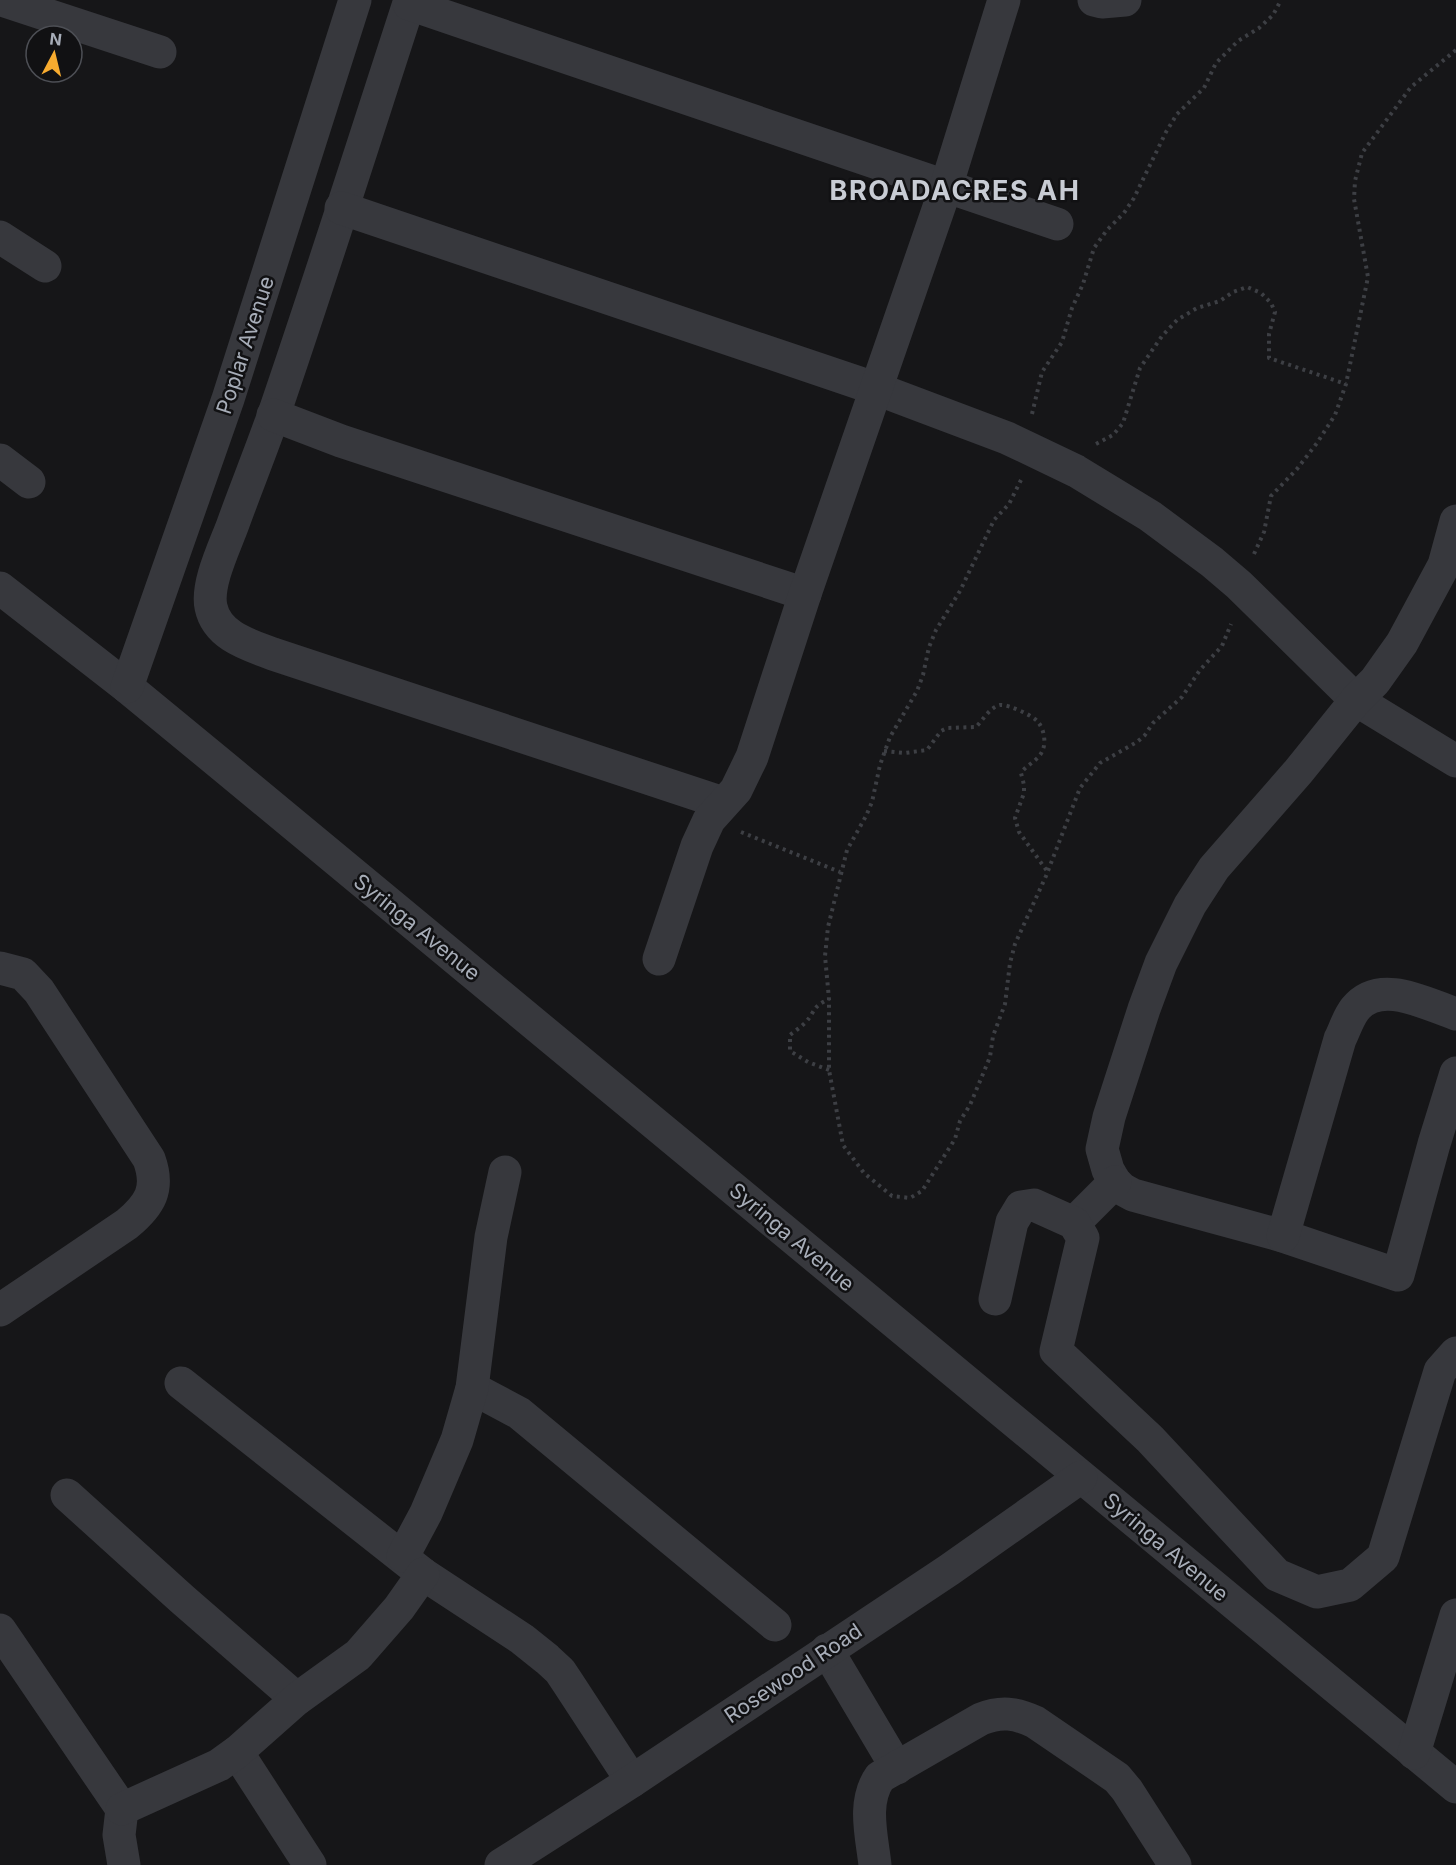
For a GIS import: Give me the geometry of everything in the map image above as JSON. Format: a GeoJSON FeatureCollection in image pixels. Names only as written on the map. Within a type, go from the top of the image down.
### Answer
{"type":"FeatureCollection","features":[{"type":"Feature","properties":{"kind":"street"},"geometry":{"type":"LineString","coordinates":[[2,0],[160,52]]}},
{"type":"Feature","properties":{"kind":"street","name":"Poplar Avenue"},"geometry":{"type":"LineString","coordinates":[[126,687],[228,399],[298,173],[355,0]]}},
{"type":"Feature","properties":{"kind":"street"},"geometry":{"type":"LineString","coordinates":[[659,959],[697,846],[709,820],[736,790],[752,757],[946,187],[1004,0]]}},
{"type":"Feature","properties":{"kind":"street"},"geometry":{"type":"LineString","coordinates":[[1094,0],[1102,2],[1125,0]]}},
{"type":"Feature","properties":{"kind":"street"},"geometry":{"type":"LineString","coordinates":[[723,803],[273,654],[240,641],[224,630],[210,605],[213,584],[273,415],[409,2],[1057,224]]}},
{"type":"Feature","properties":{"kind":"street"},"geometry":{"type":"LineString","coordinates":[[341,208],[877,389],[1007,438],[1076,471],[1150,516],[1212,562],[1239,585],[1356,700],[1452,752]]}},
{"type":"Feature","properties":{"kind":"street"},"geometry":{"type":"LineString","coordinates":[[0,237],[45,266]]}},
{"type":"Feature","properties":{"kind":"street"},"geometry":{"type":"LineString","coordinates":[[273,415],[342,441],[806,594]]}},
{"type":"Feature","properties":{"kind":"street"},"geometry":{"type":"LineString","coordinates":[[0,460],[29,482]]}},
{"type":"Feature","properties":{"kind":"street"},"geometry":{"type":"LineString","coordinates":[[1456,521],[1444,565],[1402,644],[1375,681],[1356,700],[1214,868],[1179,926],[1161,963],[1144,1009],[1109,1117],[1102,1149],[1108,1170],[1115,1182],[1128,1192],[1158,1203],[1283,1236],[1398,1275],[1456,1073]]}},
{"type":"Feature","properties":{"kind":"street","name":"Syringa Avenue"},"geometry":{"type":"LineString","coordinates":[[0,588],[126,687],[1456,1787]]}},
{"type":"Feature","properties":{"kind":"street"},"geometry":{"type":"LineString","coordinates":[[0,968],[23,974],[39,991],[149,1159],[154,1172],[150,1199],[139,1215],[0,1310]]}},
{"type":"Feature","properties":{"kind":"street"},"geometry":{"type":"LineString","coordinates":[[1283,1236],[1340,1039],[1355,1009],[1366,999],[1374,996],[1397,994],[1456,1014]]}},
{"type":"Feature","properties":{"kind":"street"},"geometry":{"type":"LineString","coordinates":[[122,1809],[210,1769],[237,1752],[297,1700],[357,1655],[399,1608],[426,1513],[457,1440],[472,1388],[490,1237],[505,1172]]}},
{"type":"Feature","properties":{"kind":"street"},"geometry":{"type":"LineString","coordinates":[[1074,1223],[1115,1182]]}},
{"type":"Feature","properties":{"kind":"street"},"geometry":{"type":"LineString","coordinates":[[995,1299],[1012,1222],[1021,1208],[1034,1205],[1074,1223],[1083,1238],[1056,1351],[1150,1439],[1277,1575],[1317,1592],[1350,1585],[1383,1557],[1440,1371],[1456,1353]]}},
{"type":"Feature","properties":{"kind":"street"},"geometry":{"type":"LineString","coordinates":[[181,1383],[413,1565],[522,1639],[560,1671],[632,1781]]}},
{"type":"Feature","properties":{"kind":"street"},"geometry":{"type":"LineString","coordinates":[[472,1388],[501,1402],[526,1418],[775,1625]]}},
{"type":"Feature","properties":{"kind":"street","name":"Rosewood Road"},"geometry":{"type":"LineString","coordinates":[[501,1865],[632,1781],[949,1570],[1081,1477]]}},
{"type":"Feature","properties":{"kind":"street"},"geometry":{"type":"LineString","coordinates":[[67,1495],[297,1700]]}},
{"type":"Feature","properties":{"kind":"street"},"geometry":{"type":"LineString","coordinates":[[1414,1753],[1456,1615]]}},
{"type":"Feature","properties":{"kind":"street"},"geometry":{"type":"LineString","coordinates":[[0,1630],[122,1809],[118,1835],[124,1865]]}},
{"type":"Feature","properties":{"kind":"street"},"geometry":{"type":"LineString","coordinates":[[827,1650],[897,1768]]}},
{"type":"Feature","properties":{"kind":"street"},"geometry":{"type":"LineString","coordinates":[[875,1865],[869,1806],[880,1777],[981,1719],[1005,1713],[1021,1715],[1035,1722],[1124,1784],[1174,1865]]}},
{"type":"Feature","properties":{"kind":"street"},"geometry":{"type":"LineString","coordinates":[[237,1752],[310,1865]]}},
{"type":"Feature","properties":{"kind":"path"},"geometry":{"type":"LineString","coordinates":[[943,1157],[922,1191],[910,1198],[892,1196],[864,1173],[843,1145],[829,1070],[830,999],[825,956],[828,927],[840,872],[847,850],[872,802],[890,737],[924,675],[929,647],[936,630],[960,591],[994,520],[1009,504],[1017,491],[1025,471],[1025,447],[1042,372],[1062,342],[1094,248],[1134,198],[1177,114],[1204,88],[1216,63],[1238,41],[1259,28],[1272,15],[1281,0]]}},
{"type":"Feature","properties":{"kind":"path"},"geometry":{"type":"LineString","coordinates":[[1076,471],[1080,453],[1113,435],[1123,423],[1140,368],[1162,336],[1177,320],[1197,308],[1220,301],[1246,287],[1261,293],[1271,303],[1275,312],[1269,334],[1269,358],[1346,384]]}},
{"type":"Feature","properties":{"kind":"path"},"geometry":{"type":"LineString","coordinates":[[884,752],[905,753],[927,750],[941,731],[956,727],[976,727],[991,710],[1000,705],[1010,706],[1038,721],[1044,733],[1044,749],[1038,758],[1021,773],[1024,793],[1015,818],[1019,832],[1047,872]]}},
{"type":"Feature","properties":{"kind":"path"},"geometry":{"type":"LineString","coordinates":[[723,803],[732,824],[743,835],[840,872]]}},
{"type":"Feature","properties":{"kind":"path"},"geometry":{"type":"LineString","coordinates":[[829,1070],[808,1062],[790,1051],[789,1044],[790,1035],[807,1021],[811,1011],[818,1004],[830,999]]}},
{"type":"Feature","properties":{"kind":"district","name":"BROADACRES AH"},"geometry":{"type":"Point","coordinates":[955,190]}}]}
